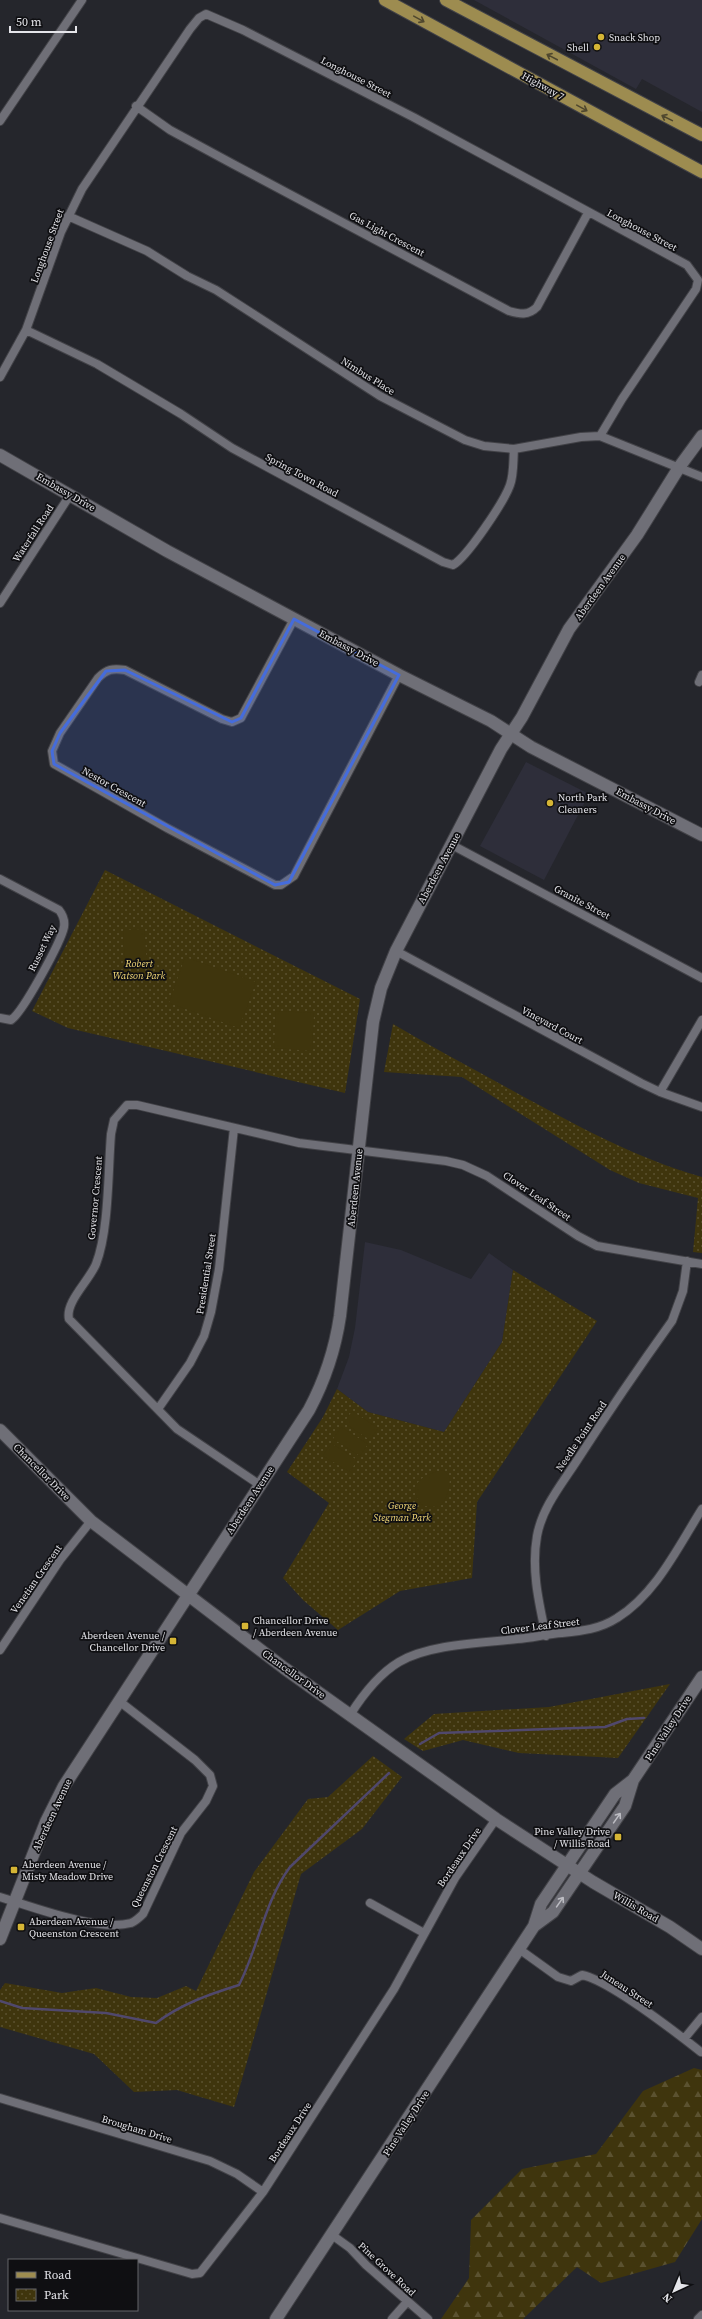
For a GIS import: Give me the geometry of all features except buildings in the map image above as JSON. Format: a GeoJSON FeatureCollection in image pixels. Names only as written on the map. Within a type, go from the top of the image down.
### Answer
{"type":"FeatureCollection","features":[{"type":"Feature","properties":{"kind":"main road","name":"Highway 7"},"geometry":{"type":"LineString","coordinates":[[385,0],[702,172]]}},
{"type":"Feature","properties":{"kind":"main road"},"geometry":{"type":"LineString","coordinates":[[446,0],[702,135]]}},
{"type":"Feature","properties":{"kind":"street"},"geometry":{"type":"LineString","coordinates":[[0,121],[82,0]]}},
{"type":"Feature","properties":{"kind":"street","name":"Longhouse Street"},"geometry":{"type":"LineString","coordinates":[[0,377],[26,330],[68,216],[97,163],[190,29],[199,18],[206,14],[243,30],[406,114],[687,265],[698,280],[696,289],[622,399],[600,436]]}},
{"type":"Feature","properties":{"kind":"street","name":"Gas Light Crescent"},"geometry":{"type":"LineString","coordinates":[[136,106],[170,130],[509,311],[520,314],[531,312],[537,307],[588,212]]}},
{"type":"Feature","properties":{"kind":"street","name":"Nimbus Place"},"geometry":{"type":"LineString","coordinates":[[68,216],[147,251],[187,276],[216,290],[380,396],[444,431],[484,446],[514,449],[581,436],[600,436],[680,466],[702,477]]}},
{"type":"Feature","properties":{"kind":"street","name":"Spring Town Road"},"geometry":{"type":"LineString","coordinates":[[26,330],[97,364],[181,414],[232,448],[308,491],[443,562],[453,564],[460,561],[504,496],[510,485],[514,449]]}},
{"type":"Feature","properties":{"kind":"street","name":"Aberdeen Avenue"},"geometry":{"type":"LineString","coordinates":[[0,1939],[46,1822],[64,1786],[309,1410],[330,1364],[340,1316],[373,1022],[381,988],[396,951],[494,761],[511,734],[569,629],[637,536],[680,466],[702,436]]}},
{"type":"Feature","properties":{"kind":"street","name":"Embassy Drive"},"geometry":{"type":"LineString","coordinates":[[0,455],[167,551],[398,675],[491,721],[531,747],[702,835]]}},
{"type":"Feature","properties":{"kind":"street","name":"Waterfall Road"},"geometry":{"type":"LineString","coordinates":[[0,603],[70,495]]}},
{"type":"Feature","properties":{"kind":"street","name":"Nestor Crescent"},"geometry":{"type":"LineString","coordinates":[[294,619],[241,718],[232,722],[222,719],[125,670],[114,668],[106,671],[98,678],[60,733],[52,751],[54,764],[167,828],[275,885],[281,885],[294,876],[398,675]]}},
{"type":"Feature","properties":{"kind":"street","name":"Granite Street"},"geometry":{"type":"LineString","coordinates":[[452,845],[702,978]]}},
{"type":"Feature","properties":{"kind":"street","name":"Russet Way"},"geometry":{"type":"LineString","coordinates":[[0,879],[59,910],[64,916],[64,928],[54,950],[24,1005],[11,1020],[0,1018]]}},
{"type":"Feature","properties":{"kind":"street","name":"Vineyard Court"},"geometry":{"type":"LineString","coordinates":[[396,951],[531,1025],[660,1092],[702,1107]]}},
{"type":"Feature","properties":{"kind":"street"},"geometry":{"type":"LineString","coordinates":[[660,1092],[702,1020]]}},
{"type":"Feature","properties":{"kind":"street","name":"Governor Crescent"},"geometry":{"type":"LineString","coordinates":[[260,1485],[190,1438],[77,1329],[70,1319],[68,1312],[71,1303],[89,1279],[102,1242],[114,1120],[127,1105],[137,1105],[293,1142],[359,1152]]}},
{"type":"Feature","properties":{"kind":"street","name":"Presidential Street"},"geometry":{"type":"LineString","coordinates":[[158,1408],[190,1363],[204,1336],[211,1312],[219,1269],[234,1128]]}},
{"type":"Feature","properties":{"kind":"street","name":"Clover Leaf Street"},"geometry":{"type":"LineString","coordinates":[[359,1152],[446,1161],[463,1165],[488,1176],[578,1236],[597,1246],[702,1264]]}},
{"type":"Feature","properties":{"kind":"street","name":"Needle Point Road"},"geometry":{"type":"LineString","coordinates":[[546,1636],[537,1593],[535,1572],[535,1548],[541,1522],[562,1482],[672,1321],[683,1291],[687,1261]]}},
{"type":"Feature","properties":{"kind":"street","name":"Chancellor Drive"},"geometry":{"type":"LineString","coordinates":[[0,1430],[92,1522],[188,1596],[350,1715],[496,1819],[568,1866]]}},
{"type":"Feature","properties":{"kind":"street","name":"Clover Leaf Street"},"geometry":{"type":"LineString","coordinates":[[350,1715],[376,1681],[399,1662],[452,1646],[580,1632],[602,1626],[637,1605],[661,1573],[702,1509]]}},
{"type":"Feature","properties":{"kind":"street","name":"Venetian Crescent"},"geometry":{"type":"LineString","coordinates":[[0,1650],[60,1560],[92,1522]]}},
{"type":"Feature","properties":{"kind":"street","name":"Pine Valley Drive"},"geometry":{"type":"LineString","coordinates":[[276,2319],[534,1926],[541,1904],[615,1794],[633,1780],[702,1677]]}},
{"type":"Feature","properties":{"kind":"street","name":"Queenston Crescent"},"geometry":{"type":"LineString","coordinates":[[0,1897],[80,1919],[112,1925],[133,1922],[143,1914],[181,1833],[213,1786],[210,1775],[195,1760],[119,1701]]}},
{"type":"Feature","properties":{"kind":"street","name":"Pine Valley Drive"},"geometry":{"type":"LineString","coordinates":[[534,1926],[553,1912],[626,1806],[633,1780]]}},
{"type":"Feature","properties":{"kind":"street","name":"Bordeaux Drive"},"geometry":{"type":"LineString","coordinates":[[0,2218],[200,2273],[263,2192],[394,1989],[455,1878],[496,1819]]}},
{"type":"Feature","properties":{"kind":"street","name":"Willis Road"},"geometry":{"type":"LineString","coordinates":[[568,1866],[675,1930],[702,1949]]}},
{"type":"Feature","properties":{"kind":"street"},"geometry":{"type":"LineString","coordinates":[[370,1903],[424,1933]]}},
{"type":"Feature","properties":{"kind":"street","name":"Juneau Street"},"geometry":{"type":"LineString","coordinates":[[519,1948],[558,1977],[571,1981],[582,1975],[594,1979],[701,2052]]}},
{"type":"Feature","properties":{"kind":"street"},"geometry":{"type":"LineString","coordinates":[[684,2039],[702,2017]]}},
{"type":"Feature","properties":{"kind":"street","name":"Brougham Drive"},"geometry":{"type":"LineString","coordinates":[[0,2098],[210,2161],[237,2174],[263,2192]]}},
{"type":"Feature","properties":{"kind":"street","name":"Pine Grove Road"},"geometry":{"type":"LineString","coordinates":[[332,2235],[350,2248],[407,2302],[428,2319]]}},
{"type":"Feature","properties":{"kind":"street"},"geometry":{"type":"LineString","coordinates":[[392,2319],[407,2302]]}},
{"type":"Feature","properties":{"kind":"street"},"geometry":{"type":"LineString","coordinates":[[698,2319],[702,2315]]}},
{"type":"Feature","properties":{"kind":"highlighted area"},"geometry":{"type":"Polygon","coordinates":[[[294,619],[399,675],[289,882],[275,885],[54,764],[52,751],[60,733],[106,671],[125,670],[232,722],[241,718],[294,619]]]}},
{"type":"Feature","properties":{"kind":"shaded area"},"geometry":{"type":"Polygon","coordinates":[[[474,0],[702,0],[702,112],[642,79],[636,89],[474,0]]]}},
{"type":"Feature","properties":{"kind":"shaded area"},"geometry":{"type":"Polygon","coordinates":[[[526,762],[589,794],[544,880],[480,846],[526,762]]]}},
{"type":"Feature","properties":{"kind":"shaded area"},"geometry":{"type":"Polygon","coordinates":[[[365,1242],[401,1250],[471,1279],[489,1253],[513,1270],[502,1342],[444,1432],[368,1412],[337,1389],[349,1357],[355,1328],[365,1242]]]}},
{"type":"Feature","properties":{"kind":"green space","name":"Robert Watson Park"},"geometry":{"type":"Polygon","coordinates":[[[105,870],[360,999],[345,1093],[68,1028],[32,1011],[105,870]]]}},
{"type":"Feature","properties":{"kind":"green space"},"geometry":{"type":"Polygon","coordinates":[[[144,929],[147,963],[125,965],[123,930],[144,929]]]}},
{"type":"Feature","properties":{"kind":"green space"},"geometry":{"type":"Polygon","coordinates":[[[185,957],[256,982],[239,1028],[169,1003],[185,957]]]}},
{"type":"Feature","properties":{"kind":"green space"},"geometry":{"type":"Polygon","coordinates":[[[276,1011],[314,1013],[312,1051],[274,1048],[276,1011]]]}},
{"type":"Feature","properties":{"kind":"green space"},"geometry":{"type":"Polygon","coordinates":[[[393,1024],[515,1092],[606,1140],[653,1160],[702,1177],[702,1253],[693,1252],[698,1198],[639,1183],[610,1170],[462,1077],[384,1072],[393,1024]]]}},
{"type":"Feature","properties":{"kind":"green space","name":"George Stegman Park"},"geometry":{"type":"Polygon","coordinates":[[[513,1270],[597,1321],[477,1502],[472,1578],[400,1591],[338,1630],[303,1600],[283,1578],[329,1503],[287,1472],[323,1417],[337,1389],[368,1412],[444,1432],[502,1342],[513,1270]]]}},
{"type":"Feature","properties":{"kind":"green space"},"geometry":{"type":"Polygon","coordinates":[[[352,1411],[378,1428],[370,1440],[344,1423],[352,1411]]]}},
{"type":"Feature","properties":{"kind":"green space"},"geometry":{"type":"Polygon","coordinates":[[[341,1427],[368,1444],[360,1456],[333,1439],[341,1427]]]}},
{"type":"Feature","properties":{"kind":"green space"},"geometry":{"type":"Polygon","coordinates":[[[331,1443],[357,1460],[350,1472],[323,1456],[331,1443]]]}},
{"type":"Feature","properties":{"kind":"green space"},"geometry":{"type":"Polygon","coordinates":[[[443,1470],[450,1477],[446,1497],[439,1507],[423,1506],[415,1492],[418,1482],[429,1474],[443,1470]]]}},
{"type":"Feature","properties":{"kind":"green space"},"geometry":{"type":"Polygon","coordinates":[[[670,1684],[618,1758],[519,1753],[463,1740],[423,1751],[404,1739],[434,1714],[549,1707],[670,1684]]]}},
{"type":"Feature","properties":{"kind":"green space"},"geometry":{"type":"Polygon","coordinates":[[[373,1756],[402,1777],[362,1829],[301,1874],[234,2107],[177,2090],[134,2092],[94,2054],[0,2027],[0,1990],[5,1983],[62,1993],[96,1988],[131,1997],[157,1998],[186,1986],[196,1991],[254,1872],[308,1799],[328,1797],[373,1756]]]}},
{"type":"Feature","properties":{"kind":"green space"},"geometry":{"type":"Polygon","coordinates":[[[694,2068],[702,2070],[702,2219],[675,2262],[601,2283],[577,2267],[523,2319],[441,2319],[469,2278],[471,2220],[522,2169],[596,2154],[643,2091],[694,2068]]]}},
{"type":"Feature","properties":{"kind":"waterway"},"geometry":{"type":"LineString","coordinates":[[420,1744],[439,1733],[605,1727],[627,1719],[644,1718]]}},
{"type":"Feature","properties":{"kind":"waterway"},"geometry":{"type":"LineString","coordinates":[[0,2001],[22,2008],[106,2013],[156,2023],[175,2010],[207,1996],[239,1985],[252,1955],[274,1895],[290,1867],[389,1773]]}},
{"type":"Feature","properties":{"kind":"place","name":"Snack Shop"},"geometry":{"type":"Point","coordinates":[601,37]}},
{"type":"Feature","properties":{"kind":"place","name":"Shell"},"geometry":{"type":"Point","coordinates":[597,47]}},
{"type":"Feature","properties":{"kind":"place","name":"North Park Cleaners"},"geometry":{"type":"Point","coordinates":[550,803]}},
{"type":"Feature","properties":{"kind":"place","name":"Chancellor Drive / Aberdeen Avenue"},"geometry":{"type":"Point","coordinates":[245,1626]}},
{"type":"Feature","properties":{"kind":"place","name":"Aberdeen Avenue / Chancellor Drive"},"geometry":{"type":"Point","coordinates":[173,1641]}},
{"type":"Feature","properties":{"kind":"place","name":"Pine Valley Drive / Willis Road"},"geometry":{"type":"Point","coordinates":[618,1837]}},
{"type":"Feature","properties":{"kind":"place","name":"Aberdeen Avenue / Misty Meadow Drive"},"geometry":{"type":"Point","coordinates":[14,1870]}},
{"type":"Feature","properties":{"kind":"place","name":"Aberdeen Avenue / Queenston Crescent"},"geometry":{"type":"Point","coordinates":[21,1927]}}]}
